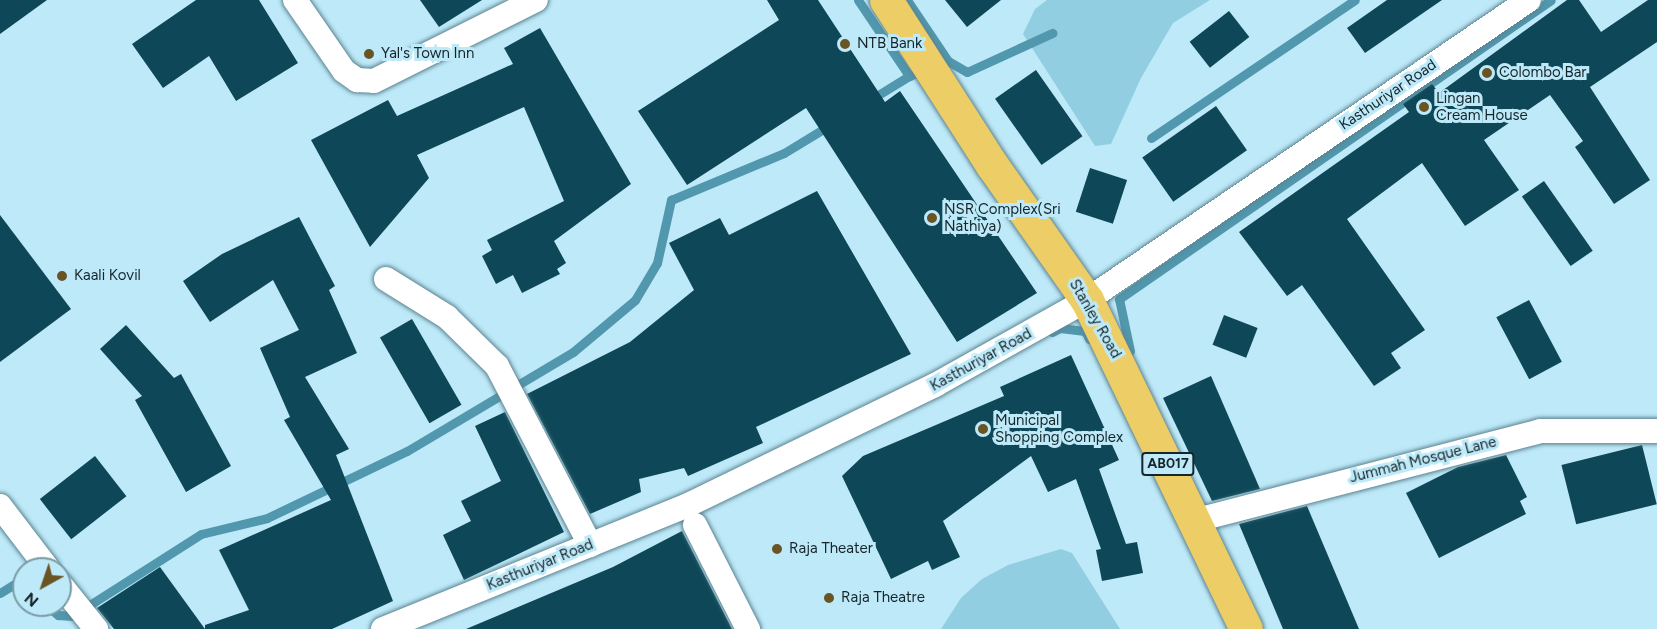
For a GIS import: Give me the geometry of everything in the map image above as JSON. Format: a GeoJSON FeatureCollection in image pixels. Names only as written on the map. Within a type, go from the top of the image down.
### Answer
{"type":"FeatureCollection","features":[{"type":"Feature","properties":{"kind":"main road","name":"Stanley Road"},"geometry":{"type":"LineString","coordinates":[[886,0],[992,165],[1087,300],[1246,629]]}},
{"type":"Feature","properties":{"kind":"street"},"geometry":{"type":"LineString","coordinates":[[295,0],[344,71],[357,80],[374,81],[536,0]]}},
{"type":"Feature","properties":{"kind":"street","name":"Kasthuriyar Road"},"geometry":{"type":"LineString","coordinates":[[382,629],[590,545],[814,446],[935,386],[1087,300],[1529,0]]}},
{"type":"Feature","properties":{"kind":"street"},"geometry":{"type":"LineString","coordinates":[[386,279],[447,317],[497,366],[590,545]]}},
{"type":"Feature","properties":{"kind":"street","name":"Jummah Mosque Lane"},"geometry":{"type":"LineString","coordinates":[[1193,521],[1540,430],[1657,431]]}},
{"type":"Feature","properties":{"kind":"street"},"geometry":{"type":"LineString","coordinates":[[0,506],[39,557]]}},
{"type":"Feature","properties":{"kind":"street"},"geometry":{"type":"LineString","coordinates":[[695,525],[748,629]]}},
{"type":"Feature","properties":{"kind":"street"},"geometry":{"type":"LineString","coordinates":[[72,599],[96,629]]}},
{"type":"Feature","properties":{"kind":"shaded area"},"geometry":{"type":"Polygon","coordinates":[[[1047,0],[1210,0],[1173,23],[1141,78],[1111,144],[1095,146],[1023,34],[1035,9],[1047,0]]]}},
{"type":"Feature","properties":{"kind":"shaded area"},"geometry":{"type":"Polygon","coordinates":[[[1061,549],[1072,553],[1120,629],[941,629],[961,598],[982,579],[1008,565],[1061,549]]]}},
{"type":"Feature","properties":{"kind":"building"},"geometry":{"type":"Polygon","coordinates":[[[0,0],[47,0],[0,34],[0,0]]]}},
{"type":"Feature","properties":{"kind":"building"},"geometry":{"type":"Polygon","coordinates":[[[196,0],[259,0],[298,63],[236,101],[209,56],[163,88],[132,44],[196,0]]]}},
{"type":"Feature","properties":{"kind":"building"},"geometry":{"type":"Polygon","coordinates":[[[420,0],[482,0],[439,27],[420,0]]]}},
{"type":"Feature","properties":{"kind":"building"},"geometry":{"type":"Polygon","coordinates":[[[767,0],[818,0],[885,102],[900,91],[1037,293],[957,342],[806,108],[687,185],[638,111],[779,20],[767,0]]]}},
{"type":"Feature","properties":{"kind":"building"},"geometry":{"type":"Polygon","coordinates":[[[945,0],[1001,0],[967,27],[945,0]]]}},
{"type":"Feature","properties":{"kind":"building"},"geometry":{"type":"Polygon","coordinates":[[[1387,0],[1442,0],[1365,53],[1347,28],[1387,0]]]}},
{"type":"Feature","properties":{"kind":"building"},"geometry":{"type":"Polygon","coordinates":[[[1567,0],[1579,0],[1601,32],[1648,0],[1657,0],[1657,42],[1590,87],[1650,180],[1614,204],[1575,147],[1583,141],[1550,95],[1484,140],[1519,190],[1465,226],[1422,163],[1347,219],[1425,330],[1391,353],[1401,368],[1374,386],[1302,285],[1287,296],[1239,232],[1409,112],[1403,104],[1432,84],[1439,93],[1567,0]]]}},
{"type":"Feature","properties":{"kind":"building"},"geometry":{"type":"Polygon","coordinates":[[[1229,11],[1249,37],[1210,68],[1190,42],[1229,11]]]}},
{"type":"Feature","properties":{"kind":"building"},"geometry":{"type":"Polygon","coordinates":[[[540,28],[631,184],[554,241],[566,263],[557,269],[560,274],[522,293],[513,275],[496,284],[482,256],[492,250],[487,240],[564,201],[524,107],[417,155],[429,178],[370,247],[311,140],[388,100],[397,116],[513,64],[504,48],[540,28]]]}},
{"type":"Feature","properties":{"kind":"building"},"geometry":{"type":"Polygon","coordinates":[[[1036,70],[1082,136],[1042,165],[995,99],[1036,70]]]}},
{"type":"Feature","properties":{"kind":"building"},"geometry":{"type":"Polygon","coordinates":[[[1216,106],[1247,150],[1173,202],[1142,158],[1216,106]]]}},
{"type":"Feature","properties":{"kind":"building"},"geometry":{"type":"Polygon","coordinates":[[[1090,168],[1127,180],[1113,224],[1076,212],[1090,168]]]}},
{"type":"Feature","properties":{"kind":"building"},"geometry":{"type":"Polygon","coordinates":[[[1544,181],[1593,251],[1571,266],[1522,196],[1544,181]]]}},
{"type":"Feature","properties":{"kind":"building"},"geometry":{"type":"Polygon","coordinates":[[[817,191],[911,354],[756,427],[763,443],[688,476],[684,468],[639,479],[641,492],[590,514],[527,394],[630,342],[694,290],[669,243],[720,218],[729,235],[817,191]]]}},
{"type":"Feature","properties":{"kind":"building"},"geometry":{"type":"Polygon","coordinates":[[[0,215],[71,309],[0,362],[0,215]]]}},
{"type":"Feature","properties":{"kind":"building"},"geometry":{"type":"Polygon","coordinates":[[[299,217],[335,286],[329,290],[357,353],[305,377],[349,449],[336,455],[393,601],[332,629],[205,629],[205,625],[249,610],[219,550],[331,500],[284,420],[290,417],[260,348],[299,330],[273,280],[210,322],[183,281],[222,254],[299,217]]]}},
{"type":"Feature","properties":{"kind":"building"},"geometry":{"type":"Polygon","coordinates":[[[1529,300],[1562,362],[1529,379],[1496,317],[1529,300]]]}},
{"type":"Feature","properties":{"kind":"building"},"geometry":{"type":"Polygon","coordinates":[[[1224,315],[1258,328],[1246,358],[1213,345],[1224,315]]]}},
{"type":"Feature","properties":{"kind":"building"},"geometry":{"type":"Polygon","coordinates":[[[412,319],[462,405],[429,423],[380,338],[412,319]]]}},
{"type":"Feature","properties":{"kind":"building"},"geometry":{"type":"Polygon","coordinates":[[[126,325],[174,378],[181,374],[231,466],[186,492],[135,400],[142,396],[100,349],[126,325]]]}},
{"type":"Feature","properties":{"kind":"building"},"geometry":{"type":"Polygon","coordinates":[[[1071,355],[1119,460],[1099,469],[1126,544],[1137,542],[1143,573],[1102,581],[1096,550],[1101,549],[1076,479],[1048,492],[1031,456],[943,521],[960,557],[932,570],[928,561],[891,579],[842,476],[863,456],[1004,396],[1000,387],[1071,355]]]}},
{"type":"Feature","properties":{"kind":"building"},"geometry":{"type":"Polygon","coordinates":[[[1211,376],[1260,489],[1212,501],[1163,398],[1211,376]]]}},
{"type":"Feature","properties":{"kind":"building"},"geometry":{"type":"Polygon","coordinates":[[[505,412],[564,532],[464,580],[443,535],[471,521],[461,501],[501,481],[475,426],[505,412]]]}},
{"type":"Feature","properties":{"kind":"building"},"geometry":{"type":"Polygon","coordinates":[[[1642,445],[1657,504],[1576,524],[1561,465],[1642,445]]]}},
{"type":"Feature","properties":{"kind":"building"},"geometry":{"type":"Polygon","coordinates":[[[1506,455],[1527,497],[1520,501],[1526,514],[1439,558],[1406,493],[1458,467],[1506,455]]]}},
{"type":"Feature","properties":{"kind":"building"},"geometry":{"type":"Polygon","coordinates":[[[95,456],[126,496],[71,539],[40,499],[95,456]]]}},
{"type":"Feature","properties":{"kind":"building"},"geometry":{"type":"Polygon","coordinates":[[[1307,506],[1359,629],[1283,629],[1239,524],[1307,506]]]}},
{"type":"Feature","properties":{"kind":"building"},"geometry":{"type":"Polygon","coordinates":[[[682,531],[732,629],[466,629],[613,567],[682,531]]]}},
{"type":"Feature","properties":{"kind":"building"},"geometry":{"type":"Polygon","coordinates":[[[160,567],[205,629],[114,629],[97,608],[160,567]]]}},
{"type":"Feature","properties":{"kind":"waterway"},"geometry":{"type":"LineString","coordinates":[[858,0],[909,76]]}},
{"type":"Feature","properties":{"kind":"waterway"},"geometry":{"type":"LineString","coordinates":[[907,0],[948,61]]}},
{"type":"Feature","properties":{"kind":"waterway"},"geometry":{"type":"LineString","coordinates":[[1151,138],[1355,0]]}},
{"type":"Feature","properties":{"kind":"waterway"},"geometry":{"type":"LineString","coordinates":[[1130,351],[1119,299],[1551,0]]}},
{"type":"Feature","properties":{"kind":"waterway"},"geometry":{"type":"LineString","coordinates":[[870,100],[909,76],[948,61],[967,72],[1052,33]]}},
{"type":"Feature","properties":{"kind":"waterway"},"geometry":{"type":"LineString","coordinates":[[88,606],[201,534],[267,518],[407,451],[573,352],[635,300],[657,263],[671,200],[784,153],[830,125]]}},
{"type":"Feature","properties":{"kind":"waterway"},"geometry":{"type":"LineString","coordinates":[[1052,332],[1060,328],[1085,331],[1089,339]]}},
{"type":"Feature","properties":{"kind":"waterway"},"geometry":{"type":"LineString","coordinates":[[0,593],[12,585]]}},
{"type":"Feature","properties":{"kind":"place","name":"NTB Bank"},"geometry":{"type":"Point","coordinates":[845,44]}},
{"type":"Feature","properties":{"kind":"place","name":"Yal's Town Inn"},"geometry":{"type":"Point","coordinates":[369,54]}},
{"type":"Feature","properties":{"kind":"place","name":"Colombo Bar"},"geometry":{"type":"Point","coordinates":[1487,73]}},
{"type":"Feature","properties":{"kind":"place","name":"Lingan Cream House"},"geometry":{"type":"Point","coordinates":[1424,107]}},
{"type":"Feature","properties":{"kind":"place","name":"NSR Complex(Sri Nathiya)"},"geometry":{"type":"Point","coordinates":[932,218]}},
{"type":"Feature","properties":{"kind":"place","name":"Kaali Kovil"},"geometry":{"type":"Point","coordinates":[62,276]}},
{"type":"Feature","properties":{"kind":"place","name":"Municipal Shopping Complex"},"geometry":{"type":"Point","coordinates":[983,429]}},
{"type":"Feature","properties":{"kind":"place","name":"Raja Theater"},"geometry":{"type":"Point","coordinates":[777,549]}},
{"type":"Feature","properties":{"kind":"place","name":"Raja Theatre"},"geometry":{"type":"Point","coordinates":[829,598]}}]}
